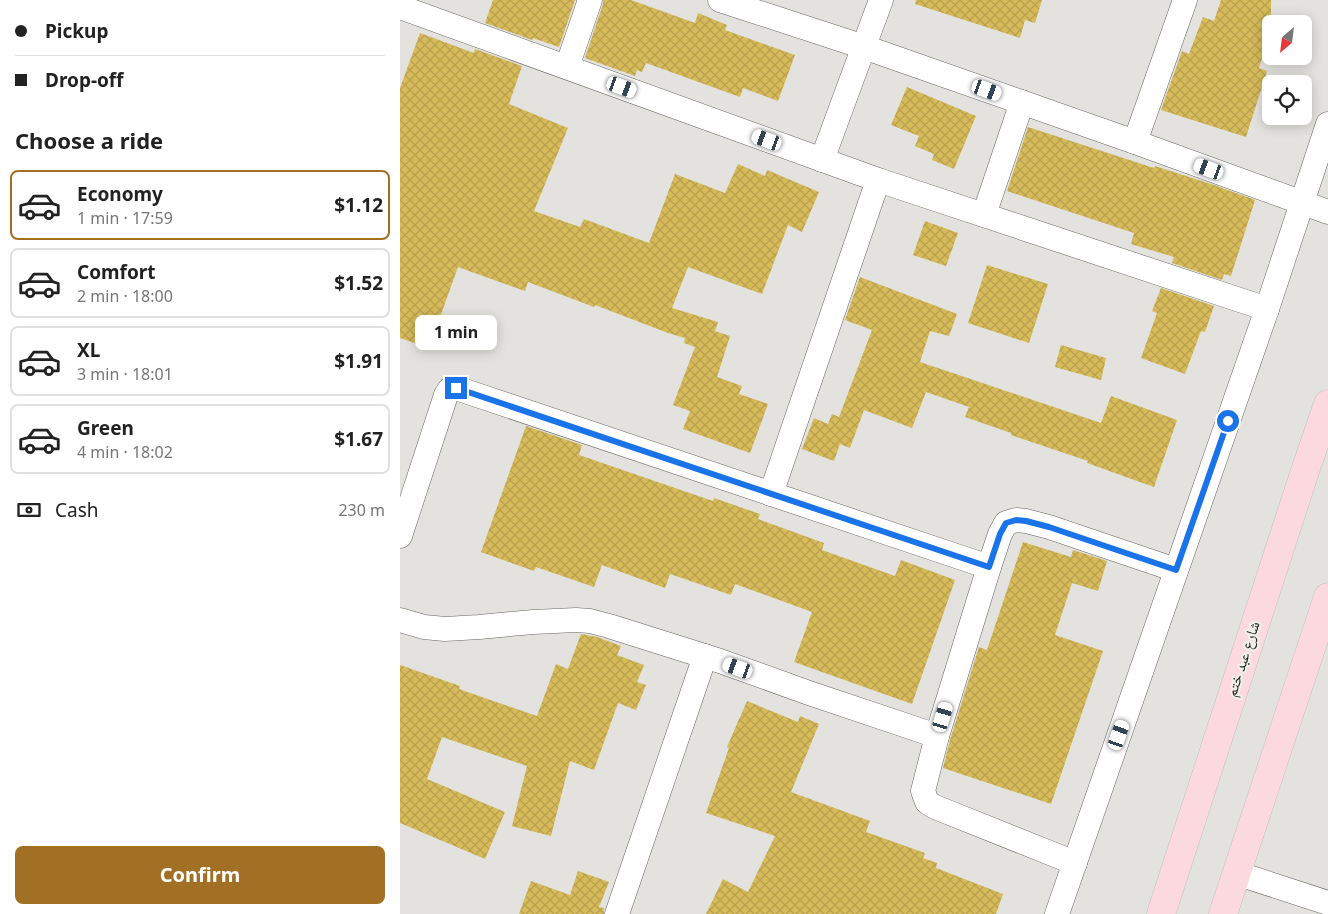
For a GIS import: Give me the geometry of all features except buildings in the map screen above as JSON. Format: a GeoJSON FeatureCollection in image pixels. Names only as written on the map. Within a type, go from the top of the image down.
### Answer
{"type":"FeatureCollection","features":[{"type":"Feature","properties":{"kind":"main road","name":"شارع عبد ختم"},"geometry":{"type":"LineString","coordinates":[[1161,914],[1328,404]]}},
{"type":"Feature","properties":{"kind":"main road"},"geometry":{"type":"LineString","coordinates":[[1223,914],[1328,597]]}},
{"type":"Feature","properties":{"kind":"street"},"geometry":{"type":"LineString","coordinates":[[567,67],[590,0]]}},
{"type":"Feature","properties":{"kind":"street"},"geometry":{"type":"LineString","coordinates":[[720,0],[864,47],[1022,102],[1328,212]]}},
{"type":"Feature","properties":{"kind":"street"},"geometry":{"type":"LineString","coordinates":[[822,160],[881,0]]}},
{"type":"Feature","properties":{"kind":"street"},"geometry":{"type":"LineString","coordinates":[[1135,142],[1185,0]]}},
{"type":"Feature","properties":{"kind":"street"},"geometry":{"type":"LineString","coordinates":[[400,7],[878,180],[1267,310]]}},
{"type":"Feature","properties":{"kind":"street"},"geometry":{"type":"LineString","coordinates":[[984,215],[1022,102]]}},
{"type":"Feature","properties":{"kind":"street"},"geometry":{"type":"LineString","coordinates":[[1057,914],[1267,310],[1328,124]]}},
{"type":"Feature","properties":{"kind":"street"},"geometry":{"type":"LineString","coordinates":[[771,494],[878,180]]}},
{"type":"Feature","properties":{"kind":"street"},"geometry":{"type":"LineString","coordinates":[[400,536],[446,394],[450,389],[456,388],[989,567]]}},
{"type":"Feature","properties":{"kind":"street"},"geometry":{"type":"LineString","coordinates":[[1075,863],[935,807],[927,802],[923,791],[937,736],[1000,534],[1006,523],[1016,520],[1026,521],[1176,570]]}},
{"type":"Feature","properties":{"kind":"street"},"geometry":{"type":"LineString","coordinates":[[400,620],[424,627],[445,628],[576,620],[590,621],[705,656],[937,736]]}},
{"type":"Feature","properties":{"kind":"street"},"geometry":{"type":"LineString","coordinates":[[617,914],[705,656]]}},
{"type":"Feature","properties":{"kind":"street"},"geometry":{"type":"LineString","coordinates":[[1236,873],[1328,903]]}},
{"type":"Feature","properties":{"kind":"route"},"geometry":{"type":"LineString","coordinates":[[456,388],[989,567],[1000,534],[1006,523],[1016,520],[1049,527],[1176,570],[1228,421]]}}]}
